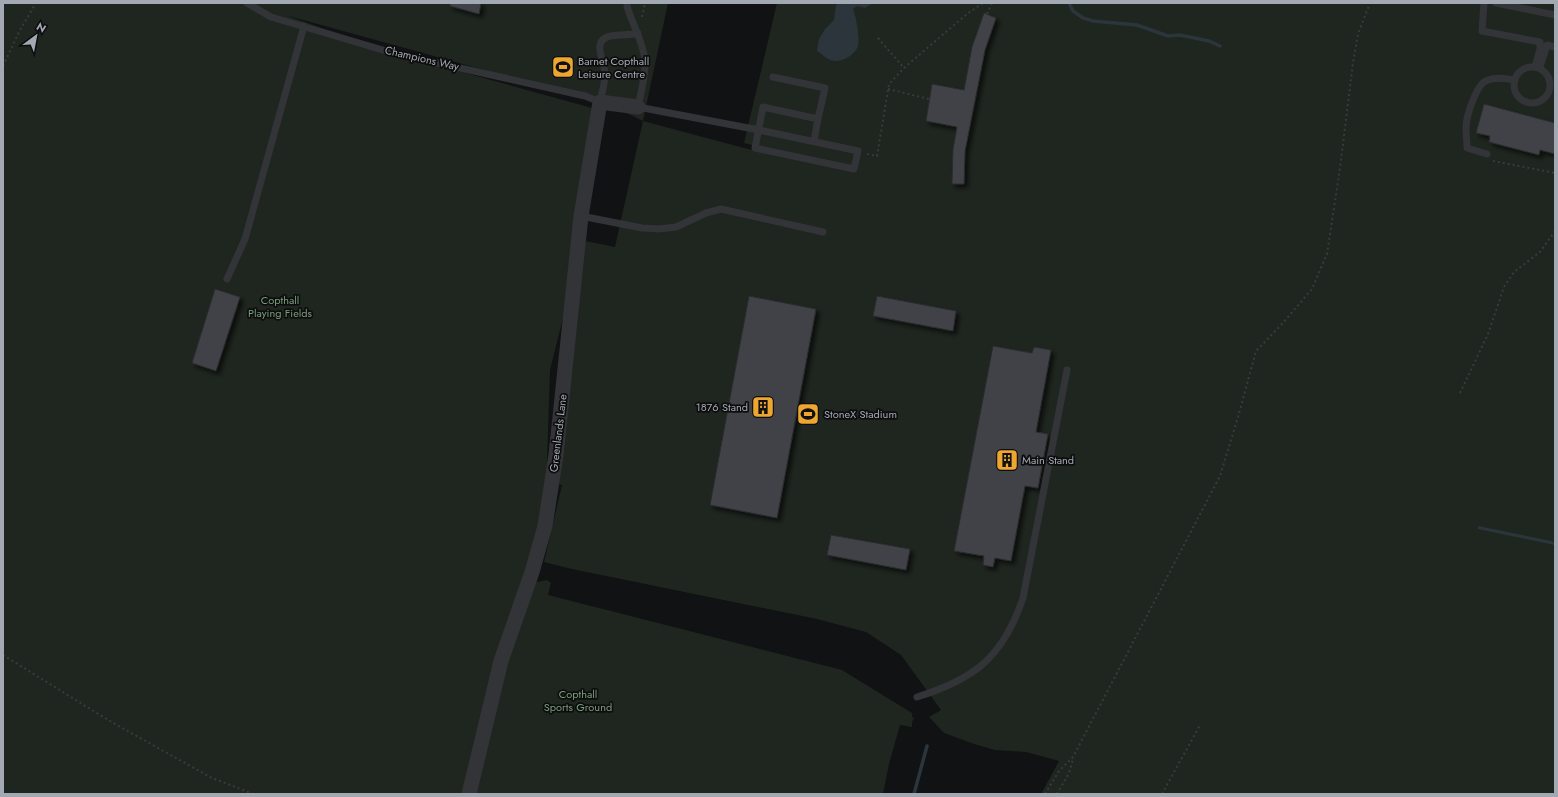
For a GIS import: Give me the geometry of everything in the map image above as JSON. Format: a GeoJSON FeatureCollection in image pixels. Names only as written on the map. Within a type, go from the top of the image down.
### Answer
{"type":"FeatureCollection","features":[{"type":"Feature","properties":{"kind":"street"},"geometry":{"type":"LineString","coordinates":[[600,102],[638,107]]}},
{"type":"Feature","properties":{"kind":"street","name":"Greenlands Lane"},"geometry":{"type":"LineString","coordinates":[[469,794],[501,661],[532,572],[545,526],[556,455],[581,216],[600,102]]}},
{"type":"Feature","properties":{"kind":"lane","name":"Champions Way"},"geometry":{"type":"LineString","coordinates":[[247,3],[271,17],[393,52],[585,96],[600,102]]}},
{"type":"Feature","properties":{"kind":"lane"},"geometry":{"type":"LineString","coordinates":[[1484,3],[1482,31],[1540,42],[1537,68]]}},
{"type":"Feature","properties":{"kind":"lane"},"geometry":{"type":"LineString","coordinates":[[1496,3],[1555,15]]}},
{"type":"Feature","properties":{"kind":"lane"},"geometry":{"type":"LineString","coordinates":[[627,6],[631,19],[638,33],[645,60],[638,107],[704,120],[758,130],[814,141],[858,151],[854,169],[755,148],[758,130],[763,107],[818,119]]}},
{"type":"Feature","properties":{"kind":"lane"},"geometry":{"type":"LineString","coordinates":[[227,279],[245,239],[304,26]]}},
{"type":"Feature","properties":{"kind":"lane"},"geometry":{"type":"LineString","coordinates":[[600,102],[605,74],[600,44],[603,39],[609,36],[630,36],[638,33]]}},
{"type":"Feature","properties":{"kind":"lane"},"geometry":{"type":"LineString","coordinates":[[1537,68],[1547,45],[1555,47]]}},
{"type":"Feature","properties":{"kind":"lane"},"geometry":{"type":"LineString","coordinates":[[1537,68],[1545,73],[1552,90],[1543,99],[1532,103],[1526,102],[1514,89],[1515,80],[1519,72],[1524,69],[1537,68]]}},
{"type":"Feature","properties":{"kind":"lane"},"geometry":{"type":"LineString","coordinates":[[773,77],[825,88],[814,141]]}},
{"type":"Feature","properties":{"kind":"lane"},"geometry":{"type":"LineString","coordinates":[[1487,154],[1467,148],[1466,127],[1472,103],[1484,81],[1494,78],[1515,80]]}},
{"type":"Feature","properties":{"kind":"lane"},"geometry":{"type":"LineString","coordinates":[[581,216],[642,228],[659,229],[676,227],[706,213],[722,209],[823,232]]}},
{"type":"Feature","properties":{"kind":"lane"},"geometry":{"type":"LineString","coordinates":[[917,697],[953,684],[990,658],[1004,640],[1015,619],[1024,591],[1067,370]]}},
{"type":"Feature","properties":{"kind":"path"},"geometry":{"type":"LineString","coordinates":[[3,66],[20,30],[36,3]]}},
{"type":"Feature","properties":{"kind":"path"},"geometry":{"type":"LineString","coordinates":[[858,154],[864,153],[878,156],[889,84],[904,68],[983,3]]}},
{"type":"Feature","properties":{"kind":"path"},"geometry":{"type":"LineString","coordinates":[[987,14],[992,3]]}},
{"type":"Feature","properties":{"kind":"path"},"geometry":{"type":"LineString","coordinates":[[1057,794],[1069,773],[1073,757],[1220,476],[1256,351],[1312,289],[1327,254],[1340,168],[1353,63],[1358,34],[1370,3]]}},
{"type":"Feature","properties":{"kind":"path"},"geometry":{"type":"LineString","coordinates":[[878,38],[904,68]]}},
{"type":"Feature","properties":{"kind":"path"},"geometry":{"type":"LineString","coordinates":[[888,89],[929,99]]}},
{"type":"Feature","properties":{"kind":"path"},"geometry":{"type":"LineString","coordinates":[[1493,161],[1555,173]]}},
{"type":"Feature","properties":{"kind":"path"},"geometry":{"type":"LineString","coordinates":[[1460,393],[1488,334],[1504,287],[1514,272],[1540,252],[1555,231]]}},
{"type":"Feature","properties":{"kind":"path"},"geometry":{"type":"LineString","coordinates":[[3,655],[108,720],[210,778],[253,794]]}},
{"type":"Feature","properties":{"kind":"path"},"geometry":{"type":"LineString","coordinates":[[1162,794],[1200,725]]}},
{"type":"Feature","properties":{"kind":"path"},"geometry":{"type":"LineString","coordinates":[[1045,794],[1059,771],[1073,757]]}},
{"type":"Feature","properties":{"kind":"green space","name":"Copthall Playing Fields"},"geometry":{"type":"Polygon","coordinates":[[[3,3],[668,3],[643,121],[608,104],[285,15],[393,53],[592,108],[576,266],[550,370],[545,526],[532,572],[537,582],[547,580],[551,583],[548,595],[842,670],[912,713],[912,717],[914,718],[912,727],[900,725],[889,764],[883,794],[3,794],[3,3]]]}},
{"type":"Feature","properties":{"kind":"green space"},"geometry":{"type":"Polygon","coordinates":[[[777,3],[1555,3],[1555,794],[1041,794],[1059,761],[1026,752],[995,750],[944,733],[929,717],[941,710],[901,655],[866,632],[817,619],[544,562],[562,485],[558,484],[585,241],[615,247],[643,121],[744,148],[848,170],[744,143],[777,3]]]}},
{"type":"Feature","properties":{"kind":"shaded area"},"geometry":{"type":"Polygon","coordinates":[[[840,3],[873,3],[865,8],[857,6],[853,9],[857,27],[858,46],[854,53],[850,56],[842,60],[834,61],[828,59],[817,51],[819,39],[825,29],[834,20],[836,5],[840,3]]]}},
{"type":"Feature","properties":{"kind":"shaded area"},"geometry":{"type":"Polygon","coordinates":[[[1478,526],[1551,541],[1555,543],[1555,545],[1478,529],[1478,526]]]}},
{"type":"Feature","properties":{"kind":"building"},"geometry":{"type":"Polygon","coordinates":[[[450,3],[481,3],[479,14],[450,6],[450,3]]]}},
{"type":"Feature","properties":{"kind":"building"},"geometry":{"type":"Polygon","coordinates":[[[984,13],[996,18],[985,50],[965,151],[964,184],[952,184],[953,149],[957,127],[926,121],[932,84],[964,90],[972,47],[984,13]]]}},
{"type":"Feature","properties":{"kind":"building"},"geometry":{"type":"Polygon","coordinates":[[[1484,104],[1555,123],[1555,154],[1540,150],[1539,155],[1489,142],[1490,136],[1476,133],[1484,104]]]}},
{"type":"Feature","properties":{"kind":"building"},"geometry":{"type":"Polygon","coordinates":[[[215,289],[240,297],[216,371],[192,363],[215,289]]]}},
{"type":"Feature","properties":{"kind":"building","name":"1876 Stand"},"geometry":{"type":"Polygon","coordinates":[[[749,296],[816,309],[777,518],[710,505],[749,296]]]}},
{"type":"Feature","properties":{"kind":"building"},"geometry":{"type":"Polygon","coordinates":[[[877,296],[956,311],[953,331],[873,316],[877,296]]]}},
{"type":"Feature","properties":{"kind":"building","name":"Main Stand"},"geometry":{"type":"Polygon","coordinates":[[[993,346],[1032,353],[1034,347],[1051,350],[1036,432],[1048,434],[1038,488],[1025,486],[1011,561],[995,558],[993,567],[983,565],[984,556],[954,551],[993,346]]]}},
{"type":"Feature","properties":{"kind":"building"},"geometry":{"type":"Polygon","coordinates":[[[831,535],[910,549],[906,570],[827,555],[831,535]]]}},
{"type":"Feature","properties":{"kind":"waterway"},"geometry":{"type":"LineString","coordinates":[[1069,3],[1073,11],[1083,18],[1093,21],[1137,25],[1168,36],[1180,35],[1209,41],[1220,46]]}},
{"type":"Feature","properties":{"kind":"waterway"},"geometry":{"type":"LineString","coordinates":[[914,794],[927,746]]}},
{"type":"Feature","properties":{"kind":"place","name":"Barnet Copthall Leisure Centre"},"geometry":{"type":"Point","coordinates":[563,67]}},
{"type":"Feature","properties":{"kind":"place","name":"1876 Stand"},"geometry":{"type":"Point","coordinates":[763,407]}},
{"type":"Feature","properties":{"kind":"place","name":"StoneX Stadium"},"geometry":{"type":"Point","coordinates":[808,414]}},
{"type":"Feature","properties":{"kind":"place","name":"Main Stand"},"geometry":{"type":"Point","coordinates":[1007,460]}},
{"type":"Feature","properties":{"kind":"park label","name":"Copthall Sports Ground"},"geometry":{"type":"Point","coordinates":[578,700]}}]}
